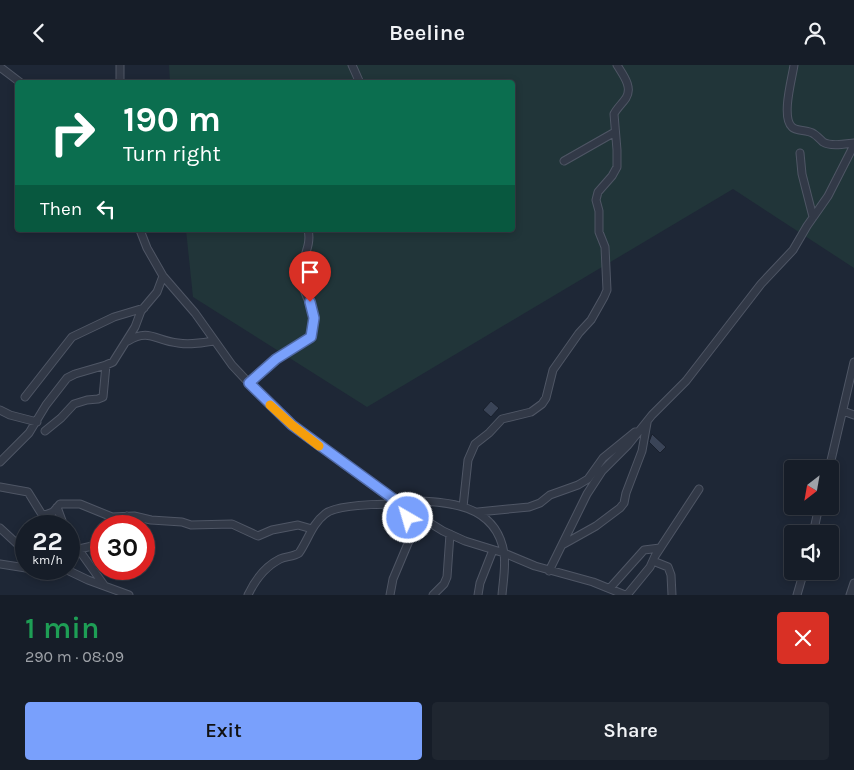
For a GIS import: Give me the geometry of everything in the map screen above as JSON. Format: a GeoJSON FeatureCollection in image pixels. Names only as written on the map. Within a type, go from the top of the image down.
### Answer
{"type":"FeatureCollection","features":[{"type":"Feature","properties":{"kind":"street"},"geometry":{"type":"LineString","coordinates":[[120,65],[120,80]]}},
{"type":"Feature","properties":{"kind":"street"},"geometry":{"type":"LineString","coordinates":[[352,65],[359,80]]}},
{"type":"Feature","properties":{"kind":"street"},"geometry":{"type":"LineString","coordinates":[[463,507],[468,460],[475,444],[490,433],[502,419],[531,411],[542,404],[546,398],[553,370],[590,319],[607,290],[605,247],[599,232],[599,211],[596,200],[598,192],[617,167],[614,114],[627,96],[628,91],[627,83],[617,65]]}},
{"type":"Feature","properties":{"kind":"street"},"geometry":{"type":"LineString","coordinates":[[794,65],[787,107],[787,116],[791,126],[795,129],[812,132],[828,144],[854,144]]}},
{"type":"Feature","properties":{"kind":"street"},"geometry":{"type":"LineString","coordinates":[[0,67],[17,80]]}},
{"type":"Feature","properties":{"kind":"street"},"geometry":{"type":"LineString","coordinates":[[564,161],[615,132]]}},
{"type":"Feature","properties":{"kind":"street"},"geometry":{"type":"LineString","coordinates":[[478,513],[529,507],[540,503],[550,495],[578,485],[588,479],[603,458],[631,435],[686,381],[762,283],[792,251],[804,229],[828,195],[854,144]]}},
{"type":"Feature","properties":{"kind":"street"},"geometry":{"type":"LineString","coordinates":[[800,153],[802,174],[813,217]]}},
{"type":"Feature","properties":{"kind":"street"},"geometry":{"type":"LineString","coordinates":[[141,232],[147,248],[163,276],[195,313],[214,341],[249,383],[292,425],[396,502],[465,541],[504,553],[549,571],[610,588],[626,595],[650,567],[660,548],[699,489]]}},
{"type":"Feature","properties":{"kind":"street"},"geometry":{"type":"LineString","coordinates":[[249,383],[276,359],[311,337],[314,318],[301,272],[309,241],[308,232]]}},
{"type":"Feature","properties":{"kind":"street"},"geometry":{"type":"LineString","coordinates":[[0,462],[29,433],[46,405],[70,375],[113,362],[144,307],[156,293],[163,276]]}},
{"type":"Feature","properties":{"kind":"street"},"geometry":{"type":"LineString","coordinates":[[25,397],[72,337],[114,317],[144,307]]}},
{"type":"Feature","properties":{"kind":"street"},"geometry":{"type":"LineString","coordinates":[[124,344],[137,335],[144,334],[168,342],[194,345],[214,341]]}},
{"type":"Feature","properties":{"kind":"street"},"geometry":{"type":"LineString","coordinates":[[831,460],[854,362]]}},
{"type":"Feature","properties":{"kind":"street"},"geometry":{"type":"LineString","coordinates":[[46,431],[61,419],[74,404],[103,397],[106,365]]}},
{"type":"Feature","properties":{"kind":"street"},"geometry":{"type":"LineString","coordinates":[[0,410],[10,415],[37,421]]}},
{"type":"Feature","properties":{"kind":"street"},"geometry":{"type":"LineString","coordinates":[[843,411],[854,415]]}},
{"type":"Feature","properties":{"kind":"street"},"geometry":{"type":"LineString","coordinates":[[549,571],[587,494],[597,479],[652,415]]}},
{"type":"Feature","properties":{"kind":"street"},"geometry":{"type":"LineString","coordinates":[[561,545],[596,526],[624,503],[642,451],[647,422]]}},
{"type":"Feature","properties":{"kind":"street"},"geometry":{"type":"LineString","coordinates":[[0,487],[26,491],[44,515],[51,513],[60,504],[79,503],[107,515]]}},
{"type":"Feature","properties":{"kind":"street"},"geometry":{"type":"LineString","coordinates":[[248,595],[253,583],[266,568],[282,558],[299,553],[312,529],[325,513],[357,506],[424,501],[463,507],[478,513],[492,523],[498,533],[504,553],[502,595]]}},
{"type":"Feature","properties":{"kind":"street"},"geometry":{"type":"LineString","coordinates":[[57,507],[60,515]]}},
{"type":"Feature","properties":{"kind":"street"},"geometry":{"type":"LineString","coordinates":[[390,595],[393,579],[409,541],[406,508]]}},
{"type":"Feature","properties":{"kind":"street"},"geometry":{"type":"LineString","coordinates":[[155,519],[191,525],[232,524],[243,531],[260,537],[272,530],[298,525],[312,529]]}},
{"type":"Feature","properties":{"kind":"street"},"geometry":{"type":"LineString","coordinates":[[0,528],[15,542]]}},
{"type":"Feature","properties":{"kind":"street"},"geometry":{"type":"LineString","coordinates":[[433,595],[444,584],[447,577],[450,534]]}},
{"type":"Feature","properties":{"kind":"street"},"geometry":{"type":"LineString","coordinates":[[610,588],[644,550],[660,548]]}},
{"type":"Feature","properties":{"kind":"street"},"geometry":{"type":"LineString","coordinates":[[80,550],[104,586]]}},
{"type":"Feature","properties":{"kind":"street"},"geometry":{"type":"LineString","coordinates":[[478,595],[480,583],[493,550]]}},
{"type":"Feature","properties":{"kind":"street"},"geometry":{"type":"LineString","coordinates":[[653,561],[668,567],[671,575],[672,595]]}},
{"type":"Feature","properties":{"kind":"street"},"geometry":{"type":"LineString","coordinates":[[0,563],[15,566]]}},
{"type":"Feature","properties":{"kind":"street"},"geometry":{"type":"LineString","coordinates":[[80,576],[129,595]]}},
{"type":"Feature","properties":{"kind":"street"},"geometry":{"type":"LineString","coordinates":[[797,595],[801,580]]}},
{"type":"Feature","properties":{"kind":"street"},"geometry":{"type":"LineString","coordinates":[[850,595],[854,583]]}},
{"type":"Feature","properties":{"kind":"green space"},"geometry":{"type":"Polygon","coordinates":[[[169,65],[854,65],[854,268],[733,189],[367,407],[193,297],[186,232],[515,232],[515,80],[170,80],[169,65]]]}},
{"type":"Feature","properties":{"kind":"building"},"geometry":{"type":"Polygon","coordinates":[[[491,401],[499,408],[491,417],[483,410],[491,401]]]}},
{"type":"Feature","properties":{"kind":"building"},"geometry":{"type":"Polygon","coordinates":[[[652,434],[666,447],[660,453],[649,442],[652,434]]]}},
{"type":"Feature","properties":{"kind":"slow traffic"},"geometry":{"type":"LineString","coordinates":[[270,405],[319,446]]}},
{"type":"Feature","properties":{"kind":"route"},"geometry":{"type":"LineString","coordinates":[[310,302],[314,318],[311,337],[276,359],[249,383],[292,425],[406,508],[408,518]]}}]}
